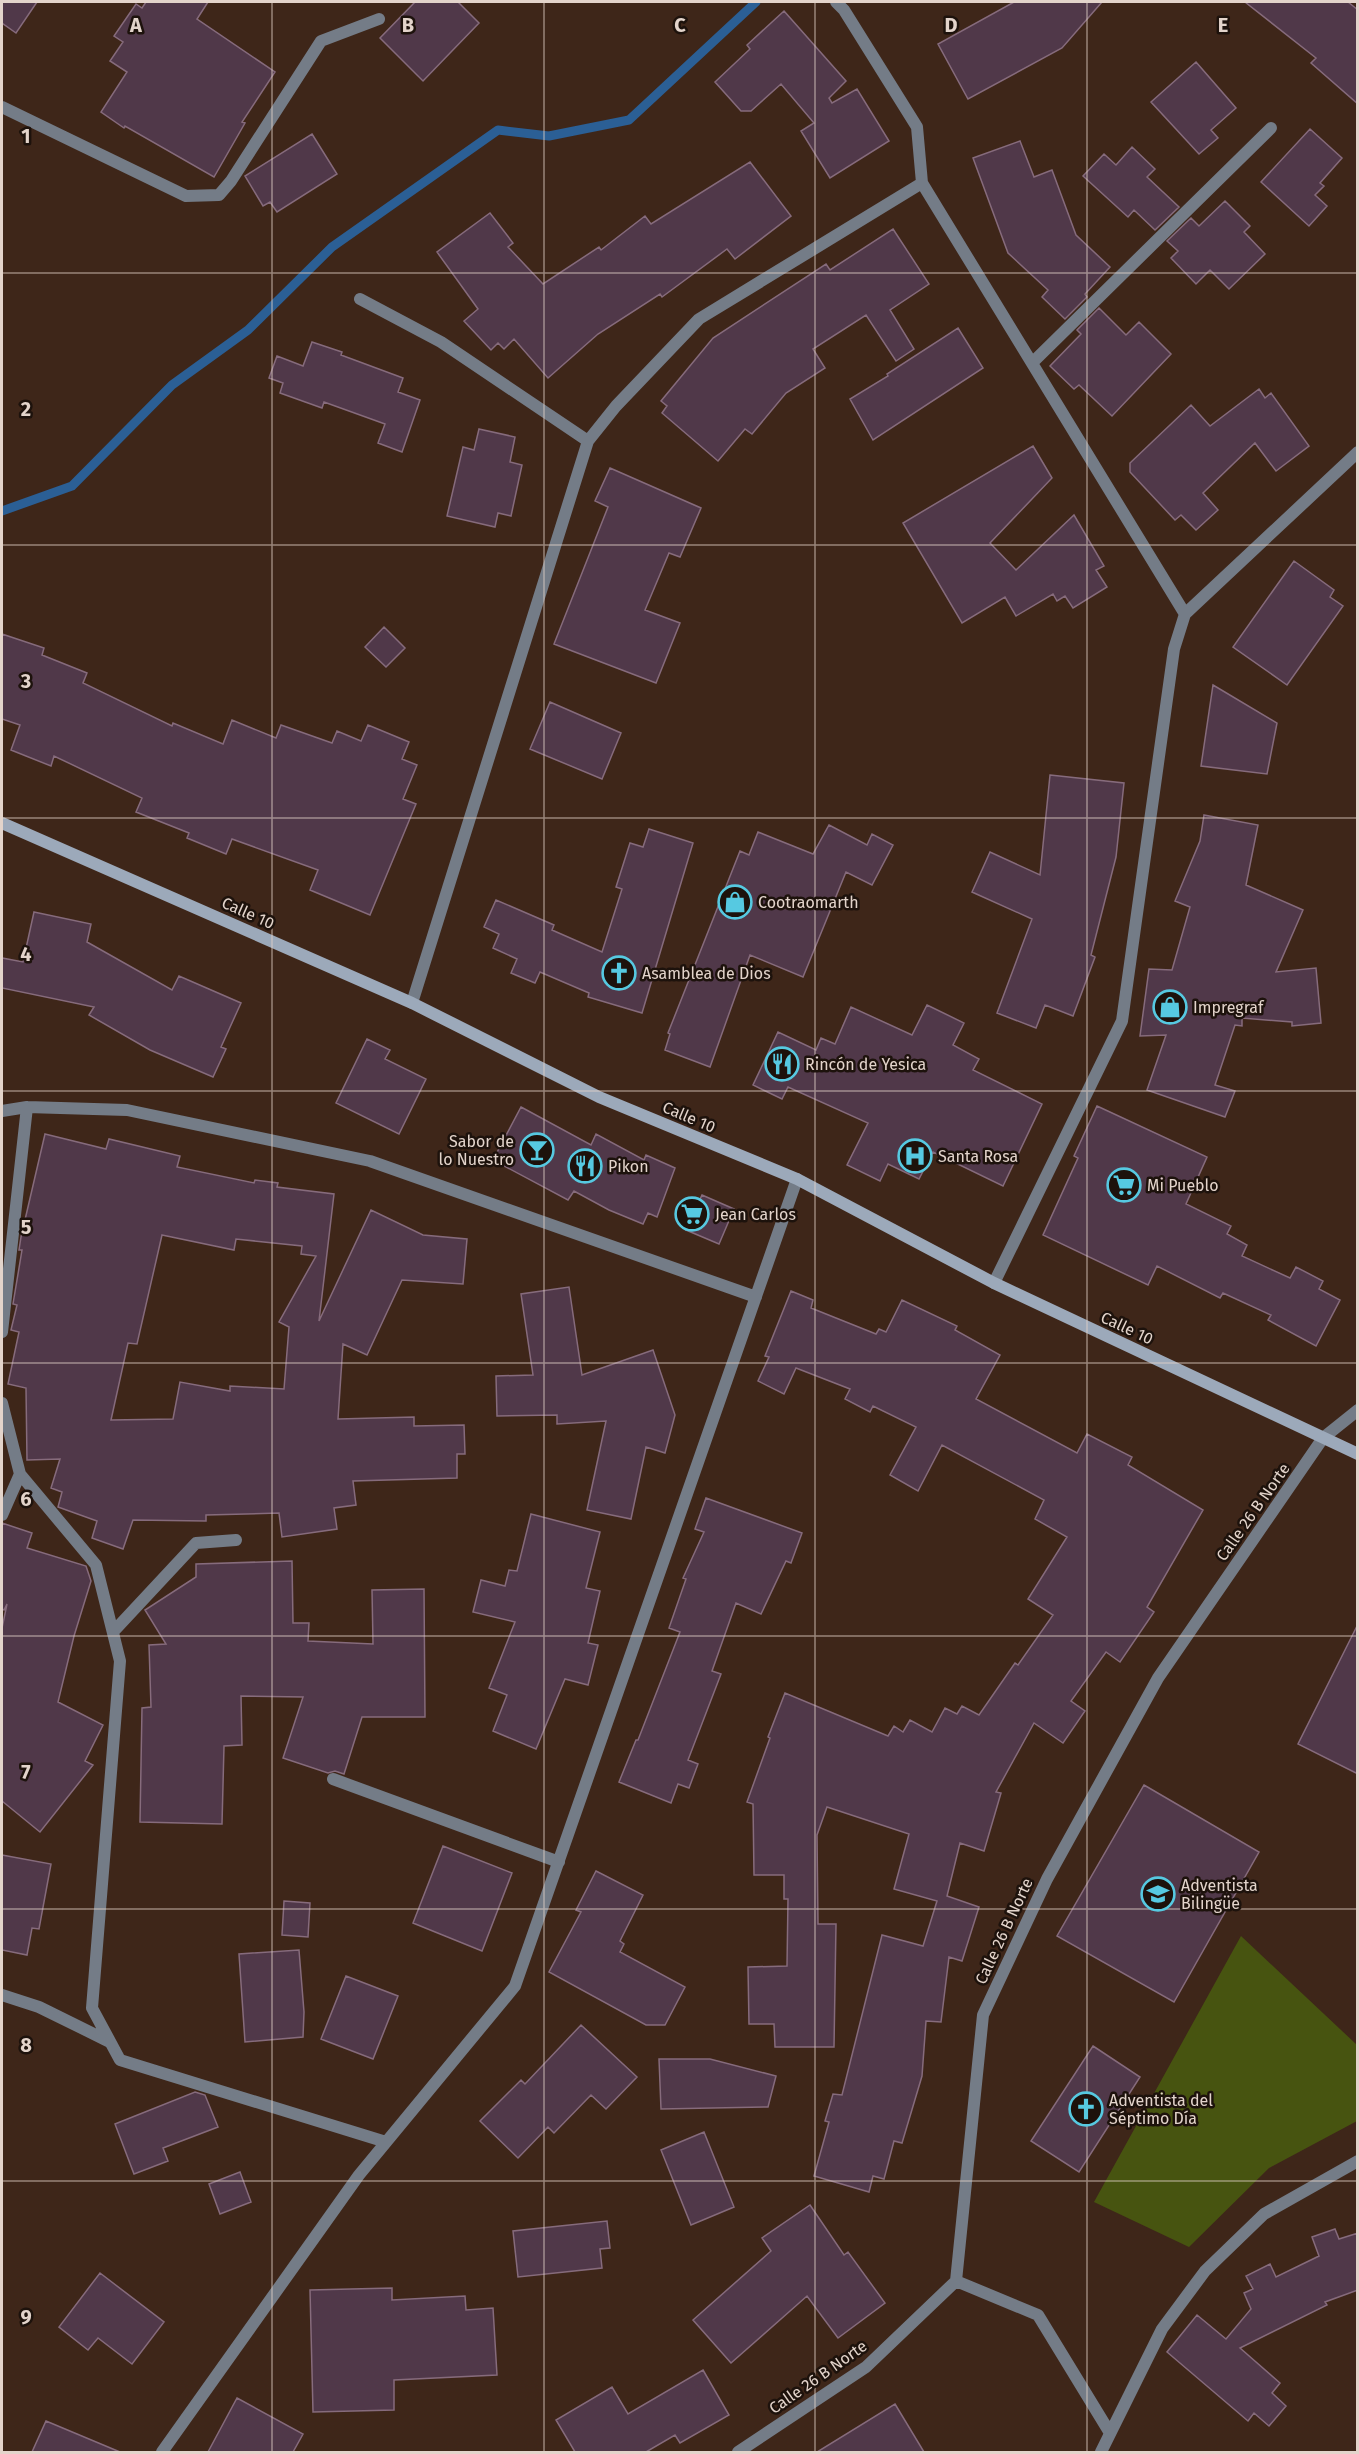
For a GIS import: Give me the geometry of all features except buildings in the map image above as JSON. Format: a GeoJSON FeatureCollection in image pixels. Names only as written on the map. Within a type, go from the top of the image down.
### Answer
{"type":"FeatureCollection","features":[{"type":"Feature","properties":{"kind":"main road","name":"Calle 10"},"geometry":{"type":"LineString","coordinates":[[2,823],[411,1003],[599,1097],[797,1179],[994,1283],[1358,1454]]}},
{"type":"Feature","properties":{"kind":"street"},"geometry":{"type":"LineString","coordinates":[[836,2],[844,10],[917,127],[921,183],[1185,614]]}},
{"type":"Feature","properties":{"kind":"street"},"geometry":{"type":"LineString","coordinates":[[2,107],[186,196],[219,195],[231,181],[321,41],[379,19]]}},
{"type":"Feature","properties":{"kind":"street"},"geometry":{"type":"LineString","coordinates":[[1032,363],[1271,128]]}},
{"type":"Feature","properties":{"kind":"street"},"geometry":{"type":"LineString","coordinates":[[411,1003],[588,441],[616,406],[699,319],[921,183]]}},
{"type":"Feature","properties":{"kind":"street"},"geometry":{"type":"LineString","coordinates":[[360,299],[441,342],[588,441]]}},
{"type":"Feature","properties":{"kind":"street"},"geometry":{"type":"LineString","coordinates":[[994,1283],[1122,1021],[1174,649],[1185,614],[1358,452]]}},
{"type":"Feature","properties":{"kind":"street"},"geometry":{"type":"LineString","coordinates":[[2,1111],[27,1107],[127,1110],[370,1161],[756,1296]]}},
{"type":"Feature","properties":{"kind":"street"},"geometry":{"type":"LineString","coordinates":[[2,1332],[27,1107]]}},
{"type":"Feature","properties":{"kind":"street"},"geometry":{"type":"LineString","coordinates":[[162,2452],[359,2175],[515,1986],[797,1179]]}},
{"type":"Feature","properties":{"kind":"street"},"geometry":{"type":"LineString","coordinates":[[2,1403],[20,1474],[96,1565],[120,1661],[92,2008],[120,2060],[386,2142]]}},
{"type":"Feature","properties":{"kind":"street","name":"Calle 26 B Norte"},"geometry":{"type":"LineString","coordinates":[[738,2452],[866,2367],[956,2281],[983,2015],[1047,1879],[1158,1678],[1323,1438],[1358,1410]]}},
{"type":"Feature","properties":{"kind":"street"},"geometry":{"type":"LineString","coordinates":[[2,1515],[20,1474]]}},
{"type":"Feature","properties":{"kind":"street"},"geometry":{"type":"LineString","coordinates":[[113,1632],[196,1543],[236,1540]]}},
{"type":"Feature","properties":{"kind":"street"},"geometry":{"type":"LineString","coordinates":[[333,1779],[559,1862]]}},
{"type":"Feature","properties":{"kind":"street"},"geometry":{"type":"LineString","coordinates":[[2,1995],[39,2007],[110,2042]]}},
{"type":"Feature","properties":{"kind":"street"},"geometry":{"type":"LineString","coordinates":[[1101,2452],[1162,2329],[1205,2271],[1264,2214],[1358,2161]]}},
{"type":"Feature","properties":{"kind":"street"},"geometry":{"type":"LineString","coordinates":[[956,2281],[1038,2315],[1110,2433]]}},
{"type":"Feature","properties":{"kind":"green space"},"geometry":{"type":"Polygon","coordinates":[[[1241,1936],[1357,2045],[1357,2121],[1269,2168],[1189,2247],[1094,2202],[1241,1936]]]}},
{"type":"Feature","properties":{"kind":"waterway"},"geometry":{"type":"LineString","coordinates":[[2,511],[72,486],[172,385],[248,330],[332,247],[498,130],[549,136],[629,120],[756,2]]}},
{"type":"Feature","properties":{"kind":"place","name":"Cootraomarth"},"geometry":{"type":"Point","coordinates":[735,902]}},
{"type":"Feature","properties":{"kind":"place","name":"Asamblea de Dios"},"geometry":{"type":"Point","coordinates":[619,973]}},
{"type":"Feature","properties":{"kind":"place","name":"Impregraf"},"geometry":{"type":"Point","coordinates":[1170,1007]}},
{"type":"Feature","properties":{"kind":"place","name":"Rincón de Yesica"},"geometry":{"type":"Point","coordinates":[782,1064]}},
{"type":"Feature","properties":{"kind":"place","name":"Sabor de lo Nuestro"},"geometry":{"type":"Point","coordinates":[537,1150]}},
{"type":"Feature","properties":{"kind":"place","name":"Santa Rosa"},"geometry":{"type":"Point","coordinates":[915,1156]}},
{"type":"Feature","properties":{"kind":"place","name":"Pikon"},"geometry":{"type":"Point","coordinates":[585,1166]}},
{"type":"Feature","properties":{"kind":"place","name":"Mi Pueblo"},"geometry":{"type":"Point","coordinates":[1124,1185]}},
{"type":"Feature","properties":{"kind":"place","name":"Jean Carlos"},"geometry":{"type":"Point","coordinates":[692,1214]}},
{"type":"Feature","properties":{"kind":"place","name":"Adventista Bilingüe"},"geometry":{"type":"Point","coordinates":[1158,1894]}},
{"type":"Feature","properties":{"kind":"place","name":"Adventista del Séptimo Día"},"geometry":{"type":"Point","coordinates":[1086,2109]}}]}
